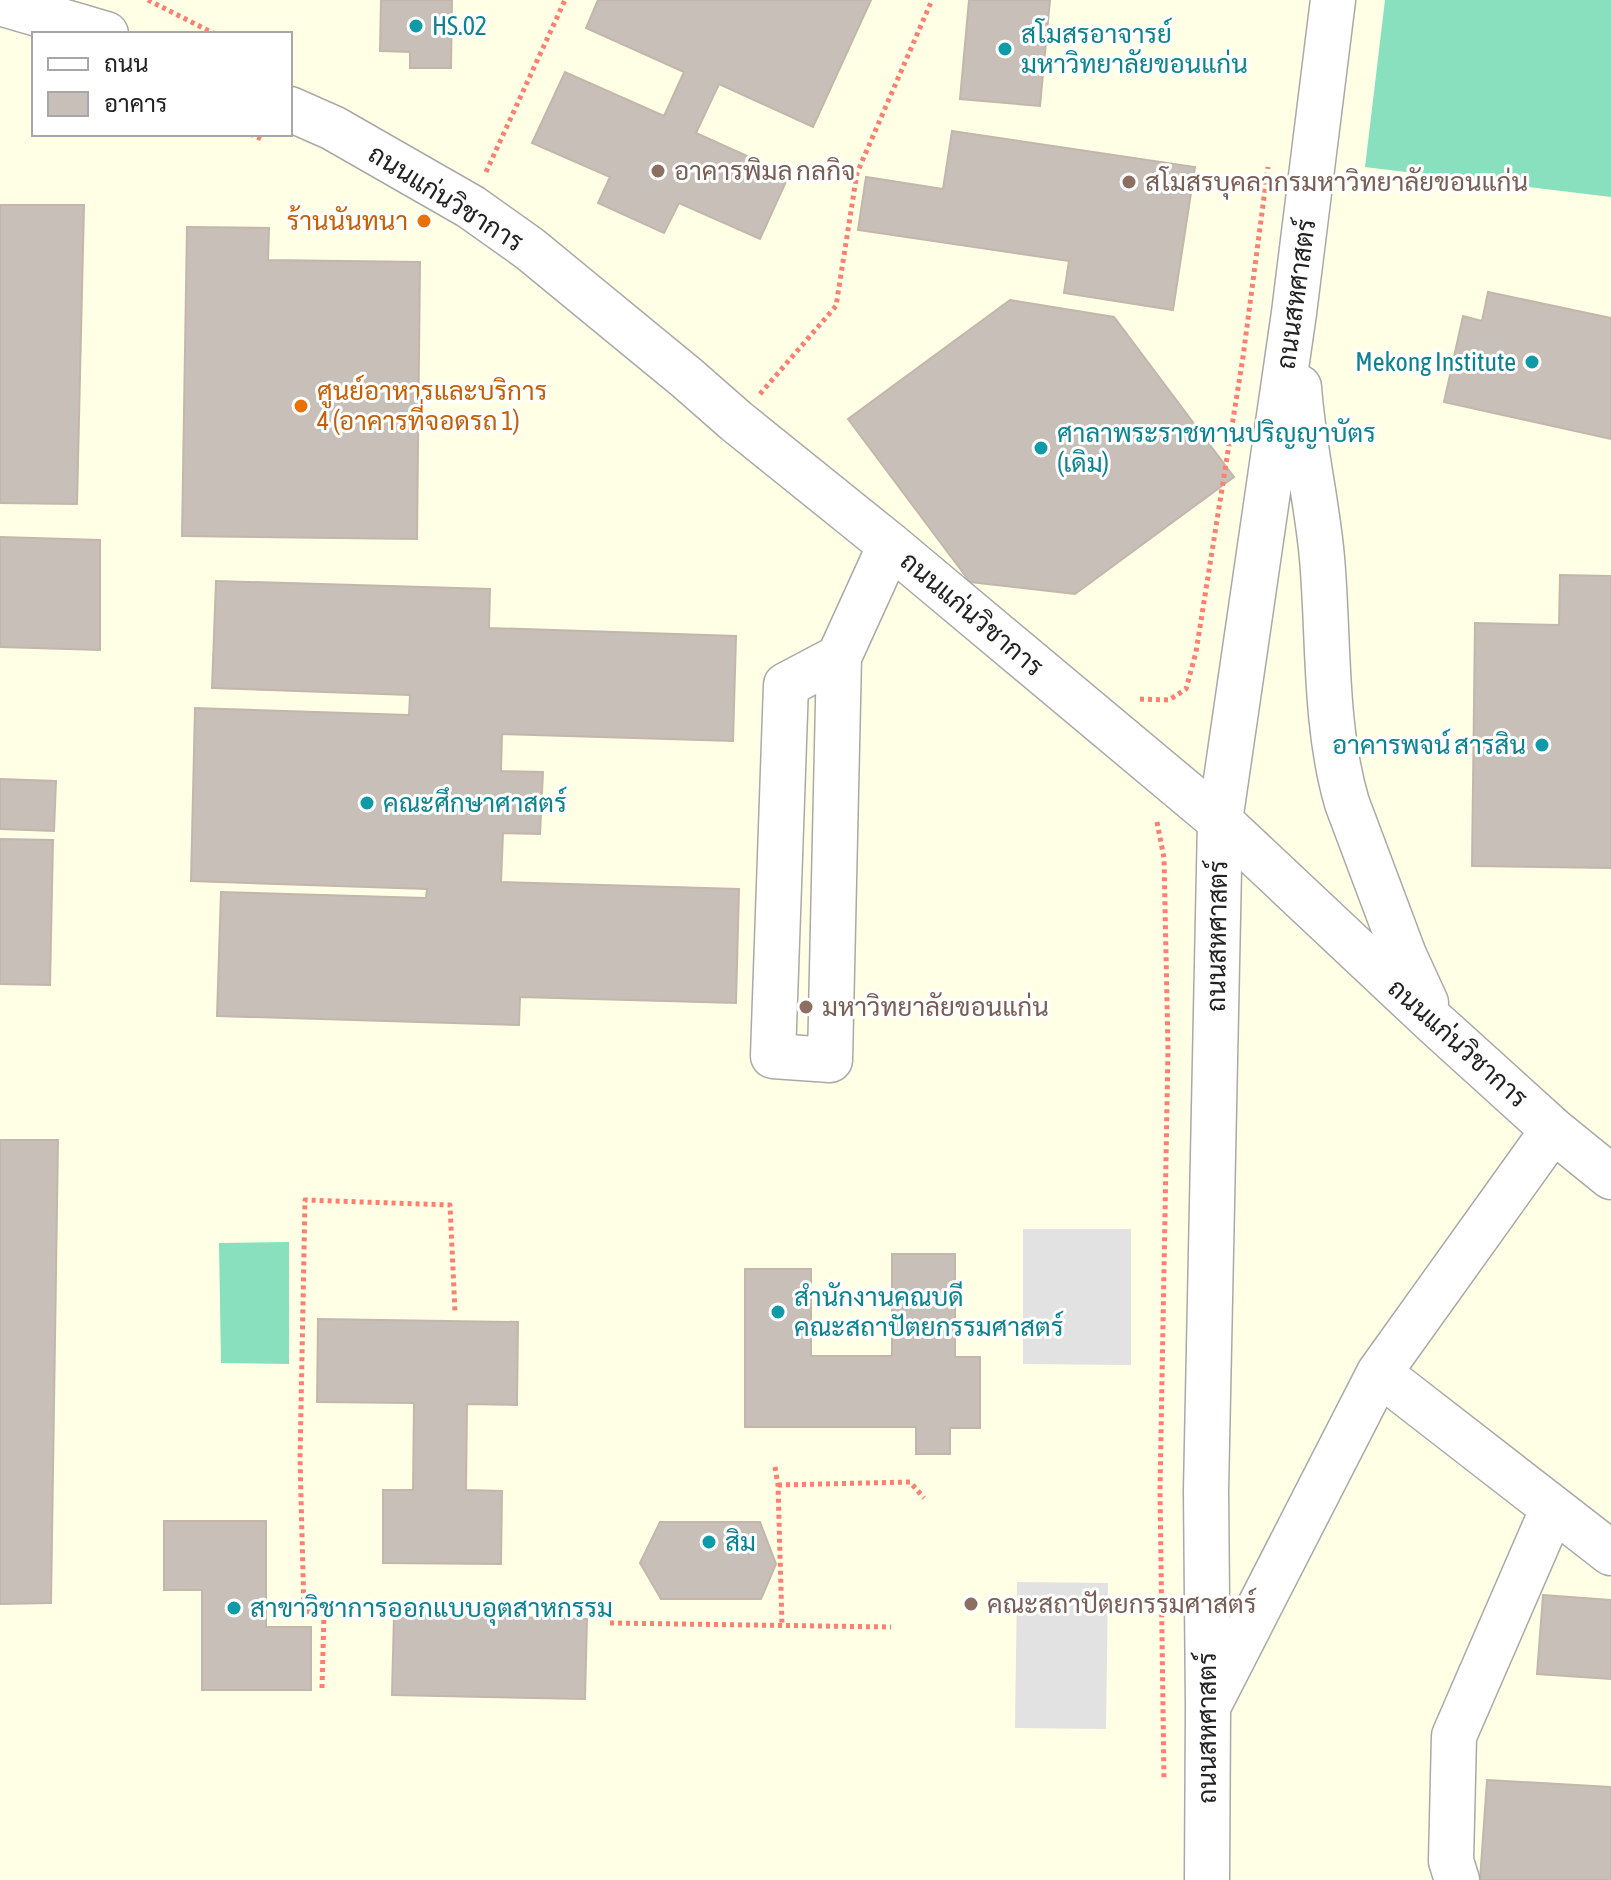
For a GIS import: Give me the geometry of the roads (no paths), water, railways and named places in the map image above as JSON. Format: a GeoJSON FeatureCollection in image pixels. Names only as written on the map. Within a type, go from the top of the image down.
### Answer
{"type":"FeatureCollection","features":[{"type":"Feature","properties":{"kind":"street","name":"ถนนสหศาสตร์"},"geometry":{"type":"LineString","coordinates":[[1207,1880],[1206,1475],[1220,821],[1294,313],[1333,0]]}},
{"type":"Feature","properties":{"kind":"street"},"geometry":{"type":"LineString","coordinates":[[0,3],[99,32]]}},
{"type":"Feature","properties":{"kind":"street","name":"ถนนแก่นวิชาการ"},"geometry":{"type":"LineString","coordinates":[[292,110],[333,128],[471,207],[530,249],[1220,821],[1436,1024],[1553,1130],[1611,1177]]}},
{"type":"Feature","properties":{"kind":"street"},"geometry":{"type":"LineString","coordinates":[[1294,313],[1301,404],[1319,525],[1339,778],[1404,955],[1436,1024]]}},
{"type":"Feature","properties":{"kind":"street"},"geometry":{"type":"LineString","coordinates":[[839,657],[786,685],[773,1056],[830,1060],[839,657],[890,545]]}},
{"type":"Feature","properties":{"kind":"street"},"geometry":{"type":"LineString","coordinates":[[1208,1707],[1379,1373],[1553,1130]]}},
{"type":"Feature","properties":{"kind":"street"},"geometry":{"type":"LineString","coordinates":[[1379,1373],[1611,1553]]}},
{"type":"Feature","properties":{"kind":"street"},"geometry":{"type":"LineString","coordinates":[[1457,1880],[1451,1861],[1454,1736],[1553,1508]]}},
{"type":"Feature","properties":{"kind":"place","name":"HS.02"},"geometry":{"type":"Point","coordinates":[416,26]}},
{"type":"Feature","properties":{"kind":"place","name":"สโมสรอาจารย์ มหาวิทยาลัยขอนแก่น"},"geometry":{"type":"Point","coordinates":[1005,49]}},
{"type":"Feature","properties":{"kind":"place","name":"อาคารพิมล กลกิจ"},"geometry":{"type":"Point","coordinates":[658,171]}},
{"type":"Feature","properties":{"kind":"place","name":"สโมสรบุคลากรมหาวิทยาลัยขอนแก่น"},"geometry":{"type":"Point","coordinates":[1129,182]}},
{"type":"Feature","properties":{"kind":"place","name":"ร้านนันทนา"},"geometry":{"type":"Point","coordinates":[424,221]}},
{"type":"Feature","properties":{"kind":"place","name":"Mekong Institute"},"geometry":{"type":"Point","coordinates":[1532,362]}},
{"type":"Feature","properties":{"kind":"place","name":"ศูนย์อาหารและบริการ 4 (อาคารที่จอดรถ 1)"},"geometry":{"type":"Point","coordinates":[301,406]}},
{"type":"Feature","properties":{"kind":"place","name":"ศาลาพระราชทานปริญญาบัตร (เดิม)"},"geometry":{"type":"Point","coordinates":[1041,448]}},
{"type":"Feature","properties":{"kind":"place","name":"อาคารพจน์ สารสิน"},"geometry":{"type":"Point","coordinates":[1542,745]}},
{"type":"Feature","properties":{"kind":"place","name":"คณะศึกษาศาสตร์"},"geometry":{"type":"Point","coordinates":[367,803]}},
{"type":"Feature","properties":{"kind":"place","name":"มหาวิทยาลัยขอนแก่น"},"geometry":{"type":"Point","coordinates":[806,1007]}},
{"type":"Feature","properties":{"kind":"place","name":"สำนักงานคณบดี คณะสถาปัตยกรรมศาสตร์"},"geometry":{"type":"Point","coordinates":[778,1312]}},
{"type":"Feature","properties":{"kind":"place","name":"สิม"},"geometry":{"type":"Point","coordinates":[709,1542]}},
{"type":"Feature","properties":{"kind":"place","name":"คณะสถาปัตยกรรมศาสตร์"},"geometry":{"type":"Point","coordinates":[971,1604]}},
{"type":"Feature","properties":{"kind":"place","name":"สาขาวิชาการออกแบบอุตสาหกรรม"},"geometry":{"type":"Point","coordinates":[234,1608]}}]}
